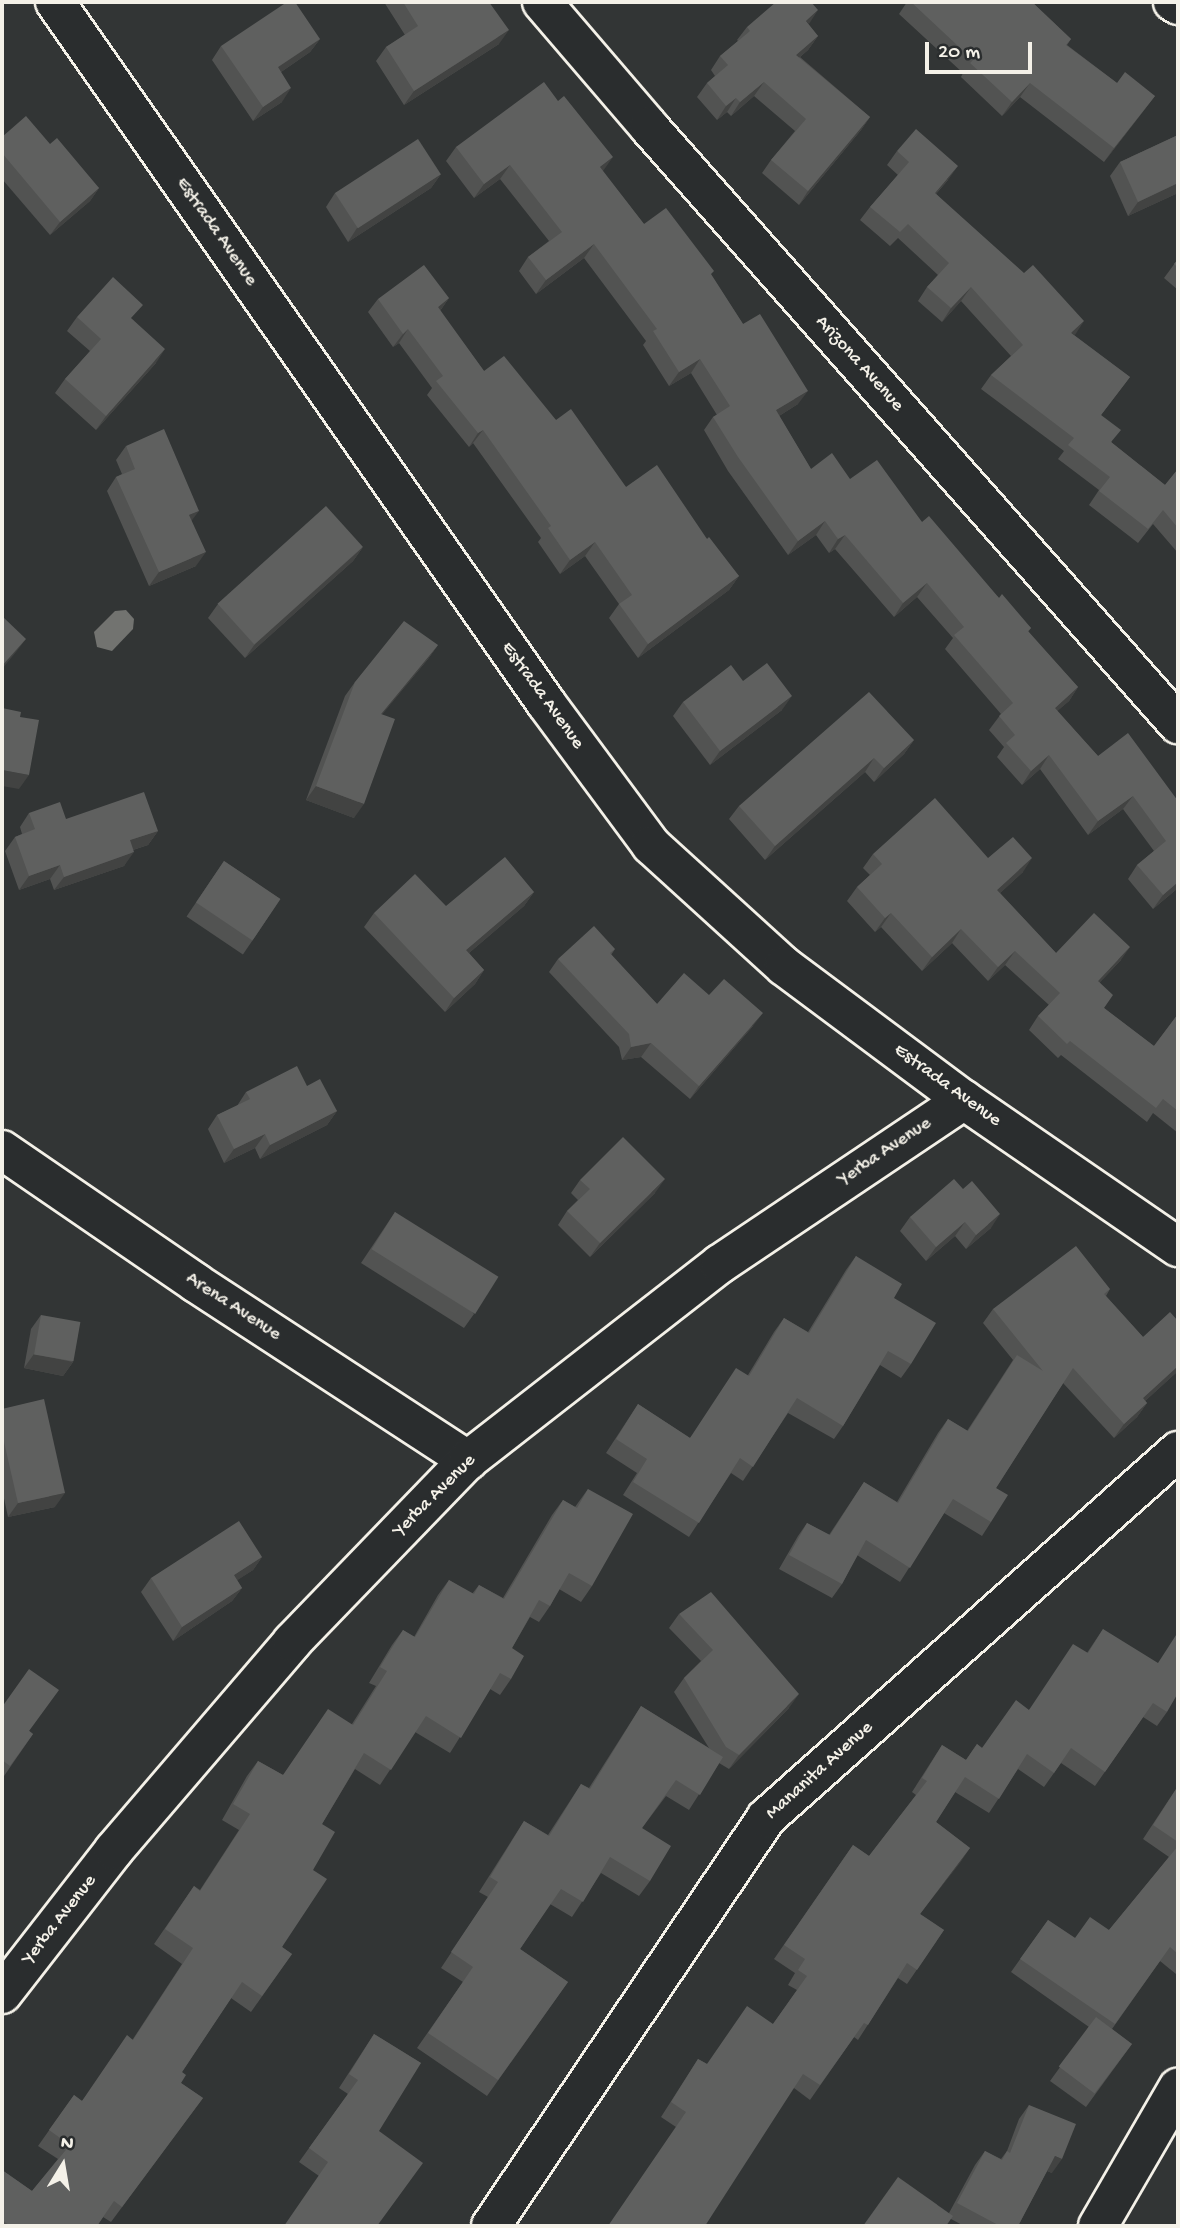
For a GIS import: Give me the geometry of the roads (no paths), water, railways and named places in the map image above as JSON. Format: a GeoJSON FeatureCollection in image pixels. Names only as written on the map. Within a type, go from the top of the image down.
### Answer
{"type":"FeatureCollection","features":[{"type":"Feature","properties":{"kind":"street","name":"Estrada Avenue"},"geometry":{"type":"LineString","coordinates":[[55,2],[546,704],[651,845],[784,966],[964,1100],[1178,1247]]}},
{"type":"Feature","properties":{"kind":"street","name":"Arizona Avenue"},"geometry":{"type":"LineString","coordinates":[[542,2],[649,127],[1178,724]]}},
{"type":"Feature","properties":{"kind":"street"},"geometry":{"type":"LineString","coordinates":[[1173,2],[1178,5]]}},
{"type":"Feature","properties":{"kind":"street","name":"Yerba Avenue"},"geometry":{"type":"LineString","coordinates":[[2,1994],[114,1850],[292,1642],[468,1460],[720,1264],[964,1100]]}},
{"type":"Feature","properties":{"kind":"street","name":"Arena Avenue"},"geometry":{"type":"LineString","coordinates":[[2,1150],[196,1283],[468,1460]]}},
{"type":"Feature","properties":{"kind":"street","name":"Mananita Avenue"},"geometry":{"type":"LineString","coordinates":[[491,2226],[766,1818],[1178,1451]]}},
{"type":"Feature","properties":{"kind":"street"},"geometry":{"type":"LineString","coordinates":[[1098,2226],[1178,2088]]}}]}
